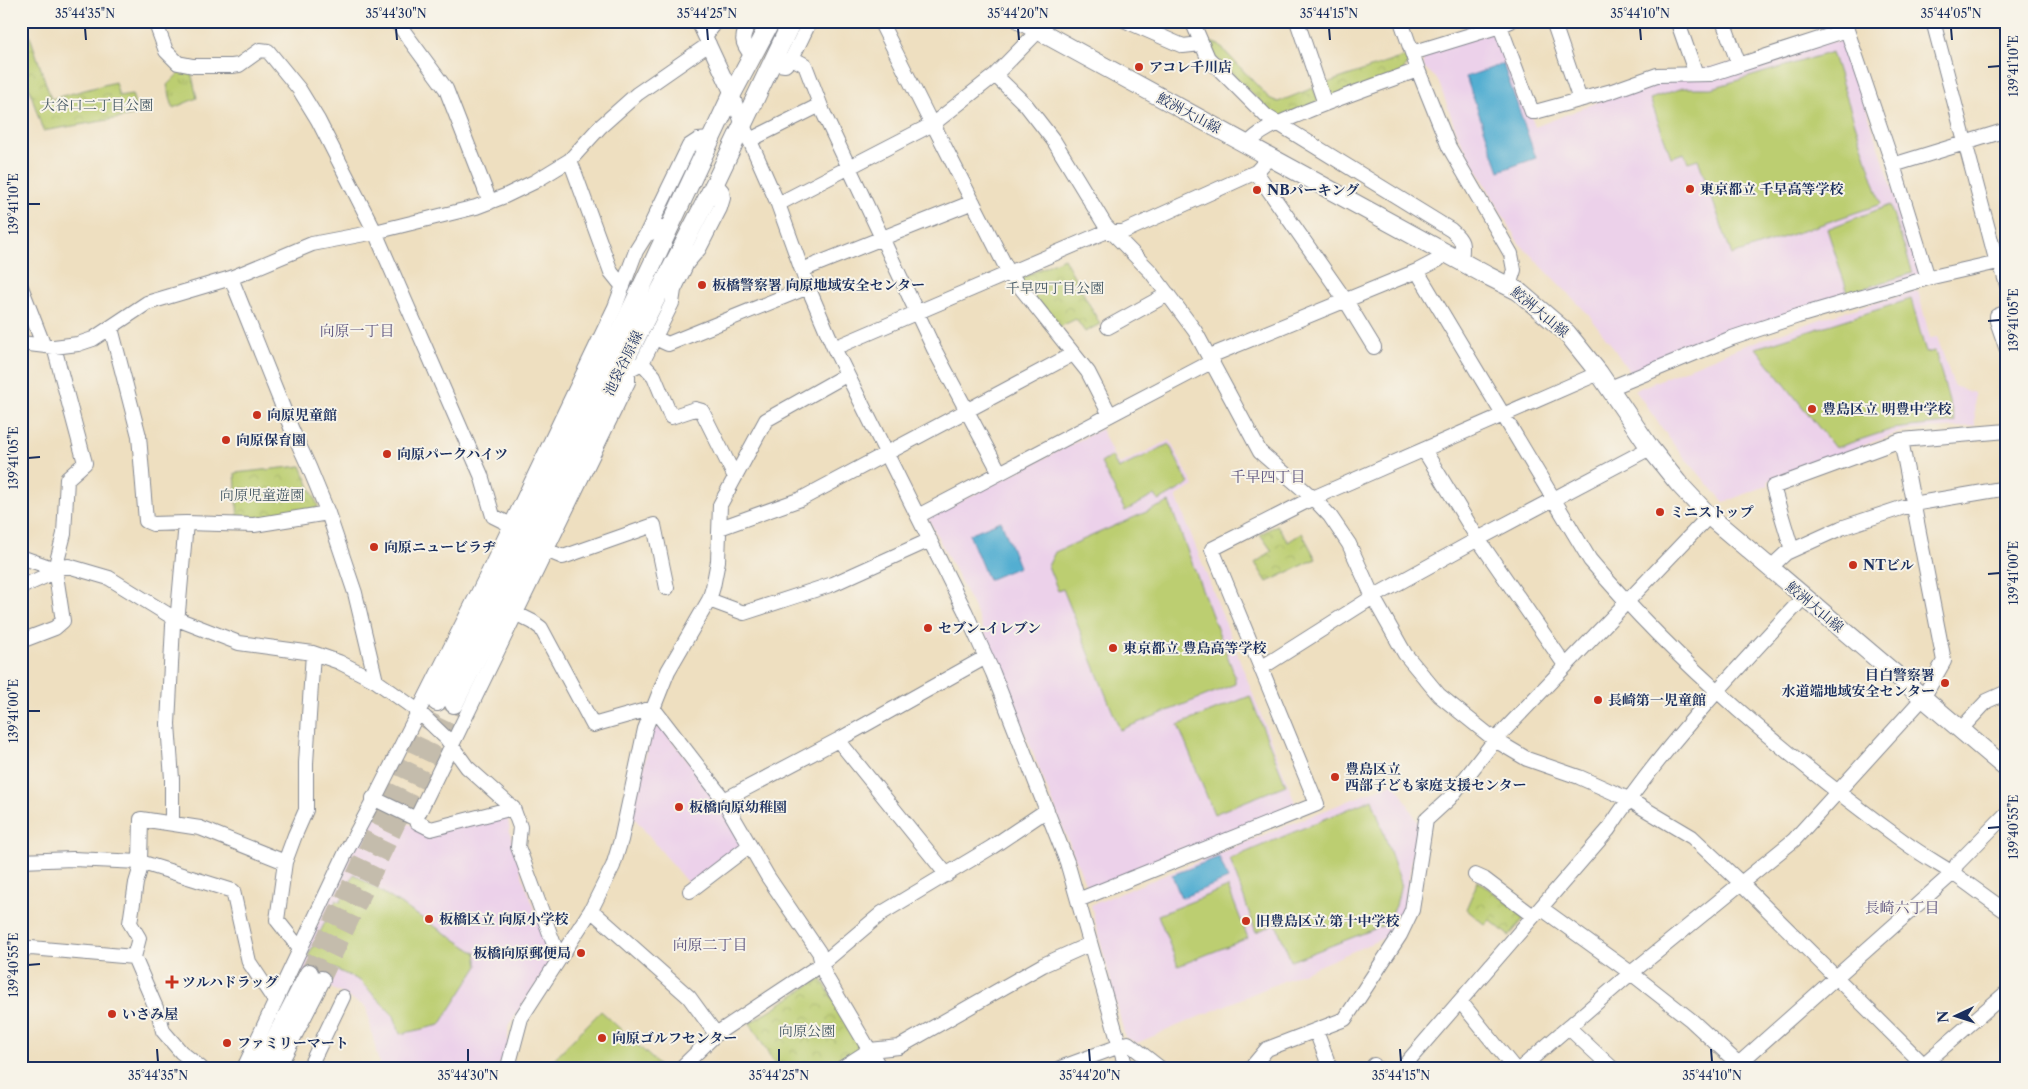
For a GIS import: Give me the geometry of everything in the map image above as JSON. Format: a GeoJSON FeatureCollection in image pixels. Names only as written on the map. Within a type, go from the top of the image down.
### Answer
{"type":"FeatureCollection","features":[{"type":"Feature","properties":{"kind":"main road","name":"池袋谷原線"},"geometry":{"type":"LineString","coordinates":[[772,21],[732,94],[446,703],[632,362],[742,123],[792,21]]}},
{"type":"Feature","properties":{"kind":"main road","name":"鮫洲大山線"},"geometry":{"type":"LineString","coordinates":[[1021,21],[1043,26],[1247,145],[1518,291],[1567,333],[1610,388],[1650,448],[1678,483],[1709,516],[2007,769]]}},
{"type":"Feature","properties":{"kind":"main road"},"geometry":{"type":"LineString","coordinates":[[260,1068],[315,977],[276,1068]]}},
{"type":"Feature","properties":{"kind":"street"},"geometry":{"type":"LineString","coordinates":[[155,21],[166,51],[178,64],[193,66],[239,65],[260,50],[268,51],[299,89],[318,120],[375,232],[481,475],[493,516],[511,525]]}},
{"type":"Feature","properties":{"kind":"street"},"geometry":{"type":"LineString","coordinates":[[396,21],[446,89],[490,202]]}},
{"type":"Feature","properties":{"kind":"street"},"geometry":{"type":"LineString","coordinates":[[698,21],[732,94],[742,123],[778,204],[808,287],[846,375],[930,540],[986,657],[1067,862],[1126,1068]]}},
{"type":"Feature","properties":{"kind":"street"},"geometry":{"type":"LineString","coordinates":[[21,343],[48,346],[78,344],[93,339],[147,304],[231,278],[312,244],[375,232],[490,202],[534,182],[570,160],[600,126],[637,94],[707,40],[717,21]]}},
{"type":"Feature","properties":{"kind":"street"},"geometry":{"type":"LineString","coordinates":[[750,21],[742,40],[744,47],[752,57]]}},
{"type":"Feature","properties":{"kind":"street"},"geometry":{"type":"LineString","coordinates":[[771,63],[785,65],[792,58],[810,21]]}},
{"type":"Feature","properties":{"kind":"street"},"geometry":{"type":"LineString","coordinates":[[880,21],[1009,273],[1088,372],[1110,415]]}},
{"type":"Feature","properties":{"kind":"street"},"geometry":{"type":"LineString","coordinates":[[1126,21],[1183,46],[1201,44]]}},
{"type":"Feature","properties":{"kind":"street"},"geometry":{"type":"LineString","coordinates":[[1192,21],[1208,58],[1262,113],[1451,230],[1460,238],[1462,244],[1460,261]]}},
{"type":"Feature","properties":{"kind":"street"},"geometry":{"type":"LineString","coordinates":[[1297,21],[1325,104]]}},
{"type":"Feature","properties":{"kind":"street"},"geometry":{"type":"LineString","coordinates":[[1402,21],[1418,70],[1449,147],[1511,254],[1514,270],[1509,286]]}},
{"type":"Feature","properties":{"kind":"street"},"geometry":{"type":"LineString","coordinates":[[1553,21],[1580,100]]}},
{"type":"Feature","properties":{"kind":"street"},"geometry":{"type":"LineString","coordinates":[[1723,21],[1740,65]]}},
{"type":"Feature","properties":{"kind":"street"},"geometry":{"type":"LineString","coordinates":[[1932,21],[1964,143],[2007,285]]}},
{"type":"Feature","properties":{"kind":"street"},"geometry":{"type":"LineString","coordinates":[[2005,21],[2007,28]]}},
{"type":"Feature","properties":{"kind":"street"},"geometry":{"type":"LineString","coordinates":[[1678,23],[1696,74]]}},
{"type":"Feature","properties":{"kind":"street"},"geometry":{"type":"LineString","coordinates":[[1412,53],[1506,24],[1532,112],[1580,100],[1657,75],[1712,74],[1847,26],[1893,164],[1928,278]]}},
{"type":"Feature","properties":{"kind":"street"},"geometry":{"type":"LineString","coordinates":[[778,204],[932,124],[995,76],[1043,26]]}},
{"type":"Feature","properties":{"kind":"street"},"geometry":{"type":"LineString","coordinates":[[792,58],[805,65],[820,105],[917,313],[1000,473]]}},
{"type":"Feature","properties":{"kind":"street"},"geometry":{"type":"LineString","coordinates":[[1247,145],[1251,140],[1277,124],[1325,104],[1418,70]]}},
{"type":"Feature","properties":{"kind":"street"},"geometry":{"type":"LineString","coordinates":[[995,76],[1026,105],[1043,126],[1105,225],[1151,272],[1195,331],[1260,452],[1330,516],[1349,544],[1373,597],[1405,654],[1439,695],[1494,740],[1527,759],[1579,777],[1628,799],[1692,837],[1741,883],[1925,1066],[2007,992]]}},
{"type":"Feature","properties":{"kind":"street"},"geometry":{"type":"LineString","coordinates":[[750,140],[820,105]]}},
{"type":"Feature","properties":{"kind":"street"},"geometry":{"type":"LineString","coordinates":[[1893,164],[2007,130]]}},
{"type":"Feature","properties":{"kind":"street"},"geometry":{"type":"LineString","coordinates":[[244,1068],[346,852],[373,798],[378,792],[511,525],[615,307],[636,251],[646,235],[689,146],[698,140],[711,139]]}},
{"type":"Feature","properties":{"kind":"street"},"geometry":{"type":"LineString","coordinates":[[834,348],[1105,232],[1123,232],[1256,172],[1270,157]]}},
{"type":"Feature","properties":{"kind":"street"},"geometry":{"type":"LineString","coordinates":[[570,160],[611,272],[623,287]]}},
{"type":"Feature","properties":{"kind":"street"},"geometry":{"type":"LineString","coordinates":[[1256,172],[1346,301],[1374,347]]}},
{"type":"Feature","properties":{"kind":"street"},"geometry":{"type":"LineString","coordinates":[[416,819],[628,382],[632,362],[655,338],[672,303],[674,290],[687,263],[699,249],[720,208],[723,198],[722,191],[715,183]]}},
{"type":"Feature","properties":{"kind":"street"},"geometry":{"type":"LineString","coordinates":[[802,270],[973,202]]}},
{"type":"Feature","properties":{"kind":"street"},"geometry":{"type":"LineString","coordinates":[[646,235],[669,226]]}},
{"type":"Feature","properties":{"kind":"street"},"geometry":{"type":"LineString","coordinates":[[918,516],[1110,415],[1211,359],[1417,271],[1438,260],[1445,252]]}},
{"type":"Feature","properties":{"kind":"street"},"geometry":{"type":"LineString","coordinates":[[1610,388],[1742,335],[1798,316],[1928,278],[2001,261]]}},
{"type":"Feature","properties":{"kind":"street"},"geometry":{"type":"LineString","coordinates":[[1417,271],[1590,560],[1626,600],[1716,691],[1838,792],[1905,843],[2007,912]]}},
{"type":"Feature","properties":{"kind":"street"},"geometry":{"type":"LineString","coordinates":[[231,278],[328,514],[356,594],[376,681]]}},
{"type":"Feature","properties":{"kind":"street"},"geometry":{"type":"LineString","coordinates":[[21,287],[48,346],[85,463],[67,480],[64,534],[55,569],[63,621],[56,628],[21,641]]}},
{"type":"Feature","properties":{"kind":"street"},"geometry":{"type":"LineString","coordinates":[[655,338],[668,344],[808,287]]}},
{"type":"Feature","properties":{"kind":"street"},"geometry":{"type":"LineString","coordinates":[[1108,328],[1168,294]]}},
{"type":"Feature","properties":{"kind":"street"},"geometry":{"type":"LineString","coordinates":[[2007,312],[1997,316],[2007,350]]}},
{"type":"Feature","properties":{"kind":"street"},"geometry":{"type":"LineString","coordinates":[[111,328],[139,436],[146,521],[152,524],[254,525],[328,514]]}},
{"type":"Feature","properties":{"kind":"street"},"geometry":{"type":"LineString","coordinates":[[720,528],[801,499],[1073,354]]}},
{"type":"Feature","properties":{"kind":"street"},"geometry":{"type":"LineString","coordinates":[[632,362],[654,376],[671,417],[695,408],[702,411],[735,477]]}},
{"type":"Feature","properties":{"kind":"street"},"geometry":{"type":"LineString","coordinates":[[1078,900],[1317,804],[1212,550],[1312,498],[1599,373]]}},
{"type":"Feature","properties":{"kind":"street"},"geometry":{"type":"LineString","coordinates":[[507,1068],[510,1064],[521,1018],[591,910],[613,866],[622,840],[640,748],[653,708],[668,672],[709,600],[716,574],[720,505],[766,420],[846,375]]}},
{"type":"Feature","properties":{"kind":"street"},"geometry":{"type":"LineString","coordinates":[[1792,550],[1773,487],[1901,440],[2007,431]]}},
{"type":"Feature","properties":{"kind":"street"},"geometry":{"type":"LineString","coordinates":[[1521,1068],[1631,973],[1794,840],[1923,698],[1944,661],[1901,440]]}},
{"type":"Feature","properties":{"kind":"street"},"geometry":{"type":"LineString","coordinates":[[1261,668],[1373,597],[1650,448]]}},
{"type":"Feature","properties":{"kind":"street"},"geometry":{"type":"LineString","coordinates":[[1424,450],[1478,539],[1565,665]]}},
{"type":"Feature","properties":{"kind":"street"},"geometry":{"type":"LineString","coordinates":[[1770,568],[1786,553],[1841,528],[1913,504],[2007,488]]}},
{"type":"Feature","properties":{"kind":"street"},"geometry":{"type":"LineString","coordinates":[[1251,1068],[1267,1049],[1346,1019],[1400,934],[1412,910],[1426,820],[1450,798],[1494,740],[1626,600],[1709,516]]}},
{"type":"Feature","properties":{"kind":"street"},"geometry":{"type":"LineString","coordinates":[[172,823],[172,779],[168,724],[173,625],[178,612],[186,523]]}},
{"type":"Feature","properties":{"kind":"street"},"geometry":{"type":"LineString","coordinates":[[546,550],[563,557],[654,526],[667,588]]}},
{"type":"Feature","properties":{"kind":"street"},"geometry":{"type":"LineString","coordinates":[[709,600],[744,613],[833,584],[930,540]]}},
{"type":"Feature","properties":{"kind":"street"},"geometry":{"type":"LineString","coordinates":[[21,557],[55,569]]}},
{"type":"Feature","properties":{"kind":"street"},"geometry":{"type":"LineString","coordinates":[[21,587],[48,575],[55,569],[68,566],[109,578],[176,619],[239,643],[313,653],[340,662],[376,681],[418,711],[446,738],[467,768],[513,808],[520,827],[518,847],[559,958]]}},
{"type":"Feature","properties":{"kind":"street"},"geometry":{"type":"LineString","coordinates":[[1402,1068],[1608,830],[1628,799],[1676,737],[1716,691],[1804,597]]}},
{"type":"Feature","properties":{"kind":"street"},"geometry":{"type":"LineString","coordinates":[[515,613],[541,628],[593,725],[653,708]]}},
{"type":"Feature","properties":{"kind":"street"},"geometry":{"type":"LineString","coordinates":[[300,949],[277,920],[285,862],[306,810],[306,763],[313,653]]}},
{"type":"Feature","properties":{"kind":"street"},"geometry":{"type":"LineString","coordinates":[[724,800],[838,740],[986,657]]}},
{"type":"Feature","properties":{"kind":"street"},"geometry":{"type":"LineString","coordinates":[[1960,730],[1987,701],[2007,692]]}},
{"type":"Feature","properties":{"kind":"street"},"geometry":{"type":"LineString","coordinates":[[653,708],[724,800],[768,877],[819,952],[826,976],[880,1068]]}},
{"type":"Feature","properties":{"kind":"street"},"geometry":{"type":"LineString","coordinates":[[838,740],[947,875]]}},
{"type":"Feature","properties":{"kind":"street"},"geometry":{"type":"LineString","coordinates":[[373,798],[416,819],[417,822],[431,829],[513,808]]}},
{"type":"Feature","properties":{"kind":"street"},"geometry":{"type":"LineString","coordinates":[[681,1068],[716,1034],[823,963],[882,913],[992,847],[1047,810]]}},
{"type":"Feature","properties":{"kind":"street"},"geometry":{"type":"LineString","coordinates":[[1475,875],[1537,912],[1631,973],[1691,1020],[1738,1066],[1953,874],[1956,864],[2007,813]]}},
{"type":"Feature","properties":{"kind":"street"},"geometry":{"type":"LineString","coordinates":[[201,1068],[181,1052],[163,1031],[159,1015],[134,957],[139,938],[130,923],[141,862],[141,820],[200,828],[285,862]]}},
{"type":"Feature","properties":{"kind":"street"},"geometry":{"type":"LineString","coordinates":[[690,891],[750,846]]}},
{"type":"Feature","properties":{"kind":"street"},"geometry":{"type":"LineString","coordinates":[[21,861],[141,862],[233,891],[248,962],[275,1001]]}},
{"type":"Feature","properties":{"kind":"street"},"geometry":{"type":"LineString","coordinates":[[591,910],[689,998],[716,1034]]}},
{"type":"Feature","properties":{"kind":"street"},"geometry":{"type":"LineString","coordinates":[[842,1068],[870,1050],[899,1047],[1044,965],[1090,944]]}},
{"type":"Feature","properties":{"kind":"street"},"geometry":{"type":"LineString","coordinates":[[21,950],[31,948],[134,957]]}},
{"type":"Feature","properties":{"kind":"street"},"geometry":{"type":"LineString","coordinates":[[309,1068],[343,997]]}},
{"type":"Feature","properties":{"kind":"street"},"geometry":{"type":"LineString","coordinates":[[1460,1001],[1514,1068]]}},
{"type":"Feature","properties":{"kind":"street"},"geometry":{"type":"LineString","coordinates":[[1569,1028],[1612,1068]]}},
{"type":"Feature","properties":{"kind":"street"},"geometry":{"type":"LineString","coordinates":[[1316,1031],[1330,1068]]}},
{"type":"Feature","properties":{"kind":"street"},"geometry":{"type":"LineString","coordinates":[[1060,1068],[1128,1043],[1160,1068]]}},
{"type":"Feature","properties":{"kind":"shaded area","name":"東京都立 千早高等学校"},"geometry":{"type":"Polygon","coordinates":[[[1494,32],[1500,35],[1535,127],[1656,79],[1822,43],[1844,40],[1920,272],[1918,278],[1630,373],[1588,314],[1518,242],[1458,136],[1438,80],[1424,67],[1422,54],[1494,32]]]}},
{"type":"Feature","properties":{"kind":"shaded area","name":"豊島区立 明豊中学校"},"geometry":{"type":"Polygon","coordinates":[[[1918,291],[1930,338],[1937,337],[1954,386],[1974,393],[1975,426],[1903,431],[1768,481],[1769,485],[1724,502],[1676,448],[1635,390],[1738,348],[1829,316],[1918,291]]]}},
{"type":"Feature","properties":{"kind":"shaded area","name":"東京都立 豊島高等学校"},"geometry":{"type":"Polygon","coordinates":[[[1101,429],[1118,465],[1170,440],[1194,486],[1176,496],[1296,805],[1088,890],[976,612],[928,518],[1101,429]]]}},
{"type":"Feature","properties":{"kind":"shaded area","name":"板橋向原幼稚園"},"geometry":{"type":"Polygon","coordinates":[[[661,727],[720,800],[744,844],[690,886],[631,814],[653,729],[661,727]]]}},
{"type":"Feature","properties":{"kind":"shaded area","name":"旧豊島区立 第十中学校"},"geometry":{"type":"Polygon","coordinates":[[[1395,782],[1418,823],[1404,906],[1391,935],[1137,1043],[1125,1037],[1091,905],[1395,782]]]}},
{"type":"Feature","properties":{"kind":"shaded area","name":"板橋区立 向原小学校"},"geometry":{"type":"Polygon","coordinates":[[[377,809],[428,833],[504,815],[508,818],[510,833],[523,878],[553,959],[508,1027],[508,1047],[497,1068],[380,1068],[366,1007],[296,969],[372,810],[377,809]]]}},
{"type":"Feature","properties":{"kind":"green space","name":"大谷口二丁目公園"},"geometry":{"type":"Polygon","coordinates":[[[21,21],[25,21],[51,99],[115,82],[119,96],[132,94],[138,115],[43,131],[21,63],[21,21]]]}},
{"type":"Feature","properties":{"kind":"green space"},"geometry":{"type":"Polygon","coordinates":[[[1208,41],[1219,45],[1269,98],[1278,102],[1313,88],[1319,101],[1277,118],[1214,56],[1208,41]]]}},
{"type":"Feature","properties":{"kind":"green space"},"geometry":{"type":"Polygon","coordinates":[[[1832,52],[1881,204],[1732,255],[1698,159],[1688,162],[1684,153],[1671,157],[1650,99],[1682,88],[1712,88],[1832,52]]]}},
{"type":"Feature","properties":{"kind":"green space"},"geometry":{"type":"Polygon","coordinates":[[[1406,56],[1408,64],[1400,74],[1327,98],[1321,85],[1406,56]]]}},
{"type":"Feature","properties":{"kind":"green space"},"geometry":{"type":"Polygon","coordinates":[[[191,71],[197,98],[173,108],[167,85],[180,72],[191,71]]]}},
{"type":"Feature","properties":{"kind":"green space"},"geometry":{"type":"Polygon","coordinates":[[[1890,205],[1913,273],[1848,293],[1827,229],[1890,205]]]}},
{"type":"Feature","properties":{"kind":"green space","name":"千早四丁目公園"},"geometry":{"type":"Polygon","coordinates":[[[1064,258],[1100,324],[1085,332],[1076,319],[1057,328],[1019,279],[1064,258]]]}},
{"type":"Feature","properties":{"kind":"green space"},"geometry":{"type":"Polygon","coordinates":[[[1911,299],[1926,353],[1935,351],[1955,422],[1893,429],[1835,448],[1756,348],[1911,299]]]}},
{"type":"Feature","properties":{"kind":"green space"},"geometry":{"type":"Polygon","coordinates":[[[1169,444],[1189,484],[1159,501],[1155,495],[1125,511],[1101,463],[1112,456],[1118,469],[1169,444]]]}},
{"type":"Feature","properties":{"kind":"green space","name":"向原児童遊園"},"geometry":{"type":"Polygon","coordinates":[[[301,466],[318,506],[315,510],[238,520],[235,473],[301,466]]]}},
{"type":"Feature","properties":{"kind":"green space"},"geometry":{"type":"Polygon","coordinates":[[[1169,502],[1235,676],[1235,684],[1120,730],[1063,589],[1058,591],[1048,566],[1055,552],[1169,502]]]}},
{"type":"Feature","properties":{"kind":"green space"},"geometry":{"type":"Polygon","coordinates":[[[1277,525],[1288,542],[1302,533],[1316,559],[1267,582],[1255,563],[1272,551],[1260,534],[1277,525]]]}},
{"type":"Feature","properties":{"kind":"green space"},"geometry":{"type":"Polygon","coordinates":[[[1250,696],[1286,785],[1214,814],[1178,725],[1250,696]]]}},
{"type":"Feature","properties":{"kind":"green space"},"geometry":{"type":"Polygon","coordinates":[[[1372,799],[1401,883],[1396,906],[1385,925],[1291,961],[1276,924],[1256,932],[1230,859],[1372,799]]]}},
{"type":"Feature","properties":{"kind":"green space"},"geometry":{"type":"Polygon","coordinates":[[[354,874],[476,953],[478,966],[440,1025],[400,1034],[394,1016],[360,981],[308,956],[336,900],[340,902],[354,874]]]}},
{"type":"Feature","properties":{"kind":"green space"},"geometry":{"type":"Polygon","coordinates":[[[1478,881],[1526,916],[1509,936],[1490,920],[1485,925],[1466,909],[1478,881]]]}},
{"type":"Feature","properties":{"kind":"green space"},"geometry":{"type":"Polygon","coordinates":[[[1228,887],[1248,938],[1178,966],[1158,915],[1228,887]]]}},
{"type":"Feature","properties":{"kind":"green space","name":"向原公園"},"geometry":{"type":"Polygon","coordinates":[[[821,978],[862,1050],[832,1068],[777,1068],[750,1023],[821,978]]]}},
{"type":"Feature","properties":{"kind":"green space","name":"向原ゴルフセンター"},"geometry":{"type":"Polygon","coordinates":[[[601,1011],[658,1064],[655,1068],[545,1068],[601,1011]]]}},
{"type":"Feature","properties":{"kind":"water"},"geometry":{"type":"Polygon","coordinates":[[[1503,64],[1536,158],[1499,171],[1466,77],[1503,64]]]}},
{"type":"Feature","properties":{"kind":"water"},"geometry":{"type":"Polygon","coordinates":[[[1001,521],[1019,567],[988,580],[969,534],[1001,521]]]}},
{"type":"Feature","properties":{"kind":"water"},"geometry":{"type":"Polygon","coordinates":[[[1219,857],[1228,879],[1181,898],[1172,875],[1219,857]]]}},
{"type":"Feature","properties":{"kind":"tunnel"},"geometry":{"type":"LineString","coordinates":[[309,973],[437,702]]}},
{"type":"Feature","properties":{"kind":"tunnel"},"geometry":{"type":"LineString","coordinates":[[321,980],[454,704]]}},
{"type":"Feature","properties":{"kind":"place","name":"アコレ千川店"},"geometry":{"type":"Point","coordinates":[1139,67]}},
{"type":"Feature","properties":{"kind":"place","name":"東京都立 千早高等学校"},"geometry":{"type":"Point","coordinates":[1690,189]}},
{"type":"Feature","properties":{"kind":"place","name":"NBパーキング"},"geometry":{"type":"Point","coordinates":[1257,190]}},
{"type":"Feature","properties":{"kind":"place","name":"板橋警察署 向原地域安全センター"},"geometry":{"type":"Point","coordinates":[702,285]}},
{"type":"Feature","properties":{"kind":"place","name":"豊島区立 明豊中学校"},"geometry":{"type":"Point","coordinates":[1812,409]}},
{"type":"Feature","properties":{"kind":"place","name":"向原児童館"},"geometry":{"type":"Point","coordinates":[257,415]}},
{"type":"Feature","properties":{"kind":"place","name":"向原保育園"},"geometry":{"type":"Point","coordinates":[226,440]}},
{"type":"Feature","properties":{"kind":"place","name":"向原パークハイツ"},"geometry":{"type":"Point","coordinates":[387,454]}},
{"type":"Feature","properties":{"kind":"place","name":"ミニストップ"},"geometry":{"type":"Point","coordinates":[1660,512]}},
{"type":"Feature","properties":{"kind":"place","name":"向原ニュービラヂ"},"geometry":{"type":"Point","coordinates":[374,547]}},
{"type":"Feature","properties":{"kind":"place","name":"NTビル"},"geometry":{"type":"Point","coordinates":[1853,565]}},
{"type":"Feature","properties":{"kind":"place","name":"セブン-イレブン"},"geometry":{"type":"Point","coordinates":[928,628]}},
{"type":"Feature","properties":{"kind":"place","name":"東京都立 豊島高等学校"},"geometry":{"type":"Point","coordinates":[1113,648]}},
{"type":"Feature","properties":{"kind":"place","name":"目白警察署 水道端地域安全センター"},"geometry":{"type":"Point","coordinates":[1945,683]}},
{"type":"Feature","properties":{"kind":"place","name":"長崎第一児童館"},"geometry":{"type":"Point","coordinates":[1598,700]}},
{"type":"Feature","properties":{"kind":"place","name":"豊島区立 西部子ども家庭支援センター"},"geometry":{"type":"Point","coordinates":[1335,777]}},
{"type":"Feature","properties":{"kind":"place","name":"板橋向原幼稚園"},"geometry":{"type":"Point","coordinates":[679,807]}},
{"type":"Feature","properties":{"kind":"place","name":"板橋区立 向原小学校"},"geometry":{"type":"Point","coordinates":[429,919]}},
{"type":"Feature","properties":{"kind":"place","name":"旧豊島区立 第十中学校"},"geometry":{"type":"Point","coordinates":[1246,921]}},
{"type":"Feature","properties":{"kind":"place","name":"板橋向原郵便局"},"geometry":{"type":"Point","coordinates":[581,953]}},
{"type":"Feature","properties":{"kind":"place","name":"ツルハドラッグ"},"geometry":{"type":"Point","coordinates":[172,982]}},
{"type":"Feature","properties":{"kind":"place","name":"いさみ屋"},"geometry":{"type":"Point","coordinates":[112,1014]}},
{"type":"Feature","properties":{"kind":"place","name":"向原ゴルフセンター"},"geometry":{"type":"Point","coordinates":[602,1038]}},
{"type":"Feature","properties":{"kind":"place","name":"ファミリーマート"},"geometry":{"type":"Point","coordinates":[227,1043]}},
{"type":"Feature","properties":{"kind":"district","name":"向原一丁目"},"geometry":{"type":"Point","coordinates":[357,331]}},
{"type":"Feature","properties":{"kind":"district","name":"千早四丁目"},"geometry":{"type":"Point","coordinates":[1268,477]}},
{"type":"Feature","properties":{"kind":"district","name":"長崎六丁目"},"geometry":{"type":"Point","coordinates":[1902,908]}},
{"type":"Feature","properties":{"kind":"district","name":"向原二丁目"},"geometry":{"type":"Point","coordinates":[710,945]}}]}
